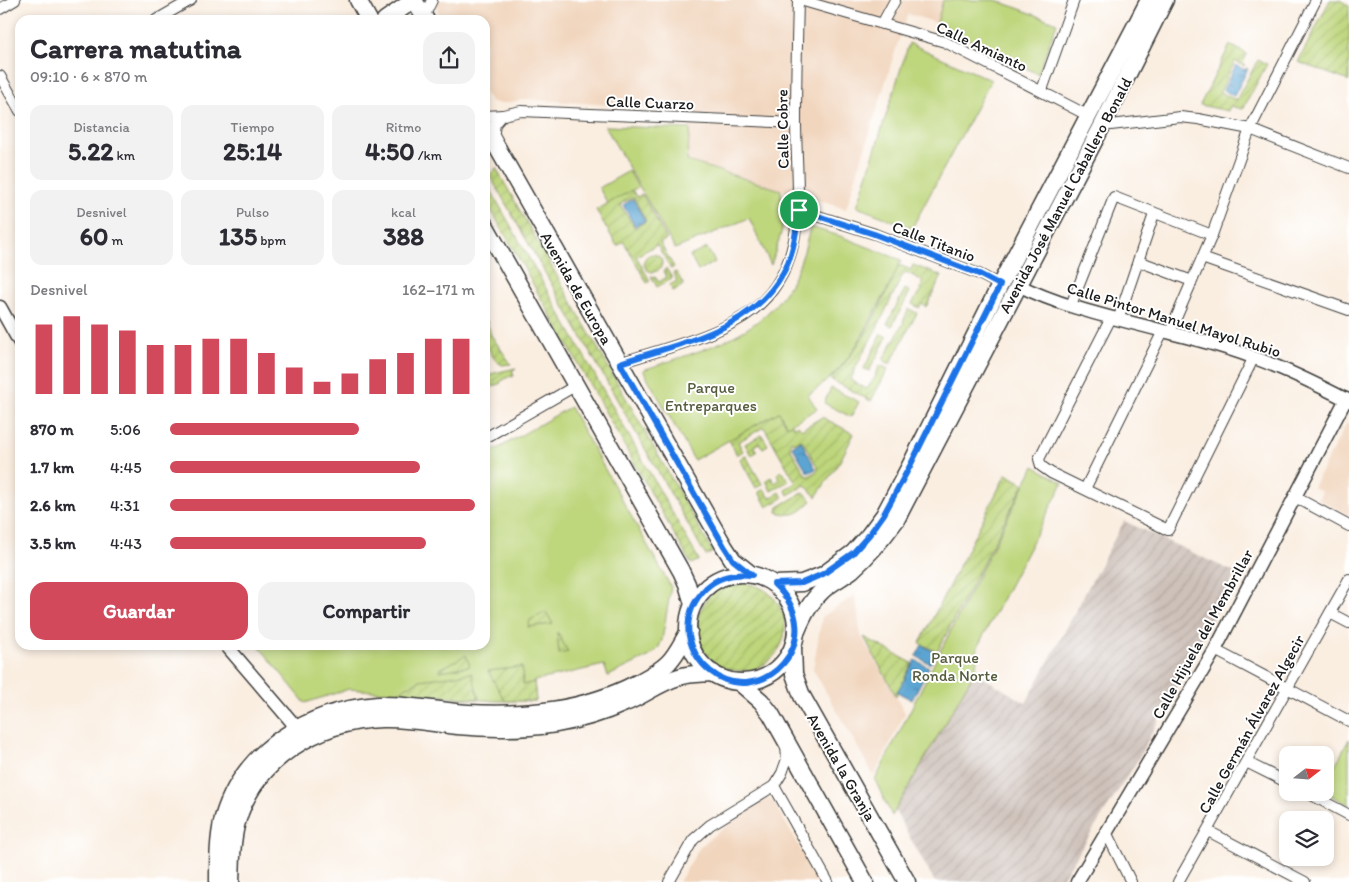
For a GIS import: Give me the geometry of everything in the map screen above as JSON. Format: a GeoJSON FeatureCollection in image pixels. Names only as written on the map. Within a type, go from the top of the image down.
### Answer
{"type":"FeatureCollection","features":[{"type":"Feature","properties":{"kind":"main road"},"geometry":{"type":"LineString","coordinates":[[358,0],[366,15]]}},
{"type":"Feature","properties":{"kind":"main road","name":"Avenida José Manuel Caballero Bonald"},"geometry":{"type":"LineString","coordinates":[[774,584],[802,583],[823,574],[853,553],[884,514],[910,466],[1000,285],[1149,0]]}},
{"type":"Feature","properties":{"kind":"main road","name":"Avenida José Manuel Caballero Bonald"},"geometry":{"type":"LineString","coordinates":[[795,640],[805,612],[824,589],[862,561],[896,520],[1102,126],[1165,0]]}},
{"type":"Feature","properties":{"kind":"main road"},"geometry":{"type":"LineString","coordinates":[[401,15],[417,10]]}},
{"type":"Feature","properties":{"kind":"main road","name":"Avenida de Europa"},"geometry":{"type":"LineString","coordinates":[[490,134],[724,546],[733,560],[752,575]]}},
{"type":"Feature","properties":{"kind":"main road"},"geometry":{"type":"LineString","coordinates":[[490,234],[681,571],[693,604],[689,621],[691,644],[703,665],[726,680],[739,682],[753,681],[766,677],[777,670],[787,659],[795,640]]}},
{"type":"Feature","properties":{"kind":"main road","name":"Avenida de Europa"},"geometry":{"type":"LineString","coordinates":[[693,604],[702,592],[719,579],[741,574],[763,578],[774,584],[784,593],[792,605],[796,618],[795,640]]}},
{"type":"Feature","properties":{"kind":"main road"},"geometry":{"type":"LineString","coordinates":[[218,882],[220,838],[223,819],[230,799],[240,782],[261,755],[271,745],[297,728],[330,715],[379,705],[468,713],[506,714],[535,713],[572,707],[613,694],[655,674],[669,662],[689,631]]}},
{"type":"Feature","properties":{"kind":"main road","name":"Avenida la Granja"},"geometry":{"type":"LineString","coordinates":[[795,640],[794,674],[802,696],[907,882]]}},
{"type":"Feature","properties":{"kind":"main road"},"geometry":{"type":"LineString","coordinates":[[232,882],[232,851],[236,823],[253,786],[264,770],[278,757],[292,746],[318,734],[364,720],[382,719],[491,727],[525,727],[557,724],[589,716],[626,703],[679,676],[713,673]]}},
{"type":"Feature","properties":{"kind":"main road"},"geometry":{"type":"LineString","coordinates":[[739,682],[771,714],[865,882]]}},
{"type":"Feature","properties":{"kind":"street"},"geometry":{"type":"LineString","coordinates":[[0,8],[15,0]]}},
{"type":"Feature","properties":{"kind":"street"},"geometry":{"type":"LineString","coordinates":[[165,15],[191,0]]}},
{"type":"Feature","properties":{"kind":"street"},"geometry":{"type":"LineString","coordinates":[[417,10],[432,0]]}},
{"type":"Feature","properties":{"kind":"street","name":"Calle Amianto"},"geometry":{"type":"LineString","coordinates":[[799,0],[945,42],[1042,90],[1089,116]]}},
{"type":"Feature","properties":{"kind":"street","name":"Calle Cobre"},"geometry":{"type":"LineString","coordinates":[[620,363],[720,330],[753,310],[772,291],[784,271],[792,250],[799,210],[796,123],[799,0]]}},
{"type":"Feature","properties":{"kind":"street"},"geometry":{"type":"LineString","coordinates":[[882,24],[895,0]]}},
{"type":"Feature","properties":{"kind":"street"},"geometry":{"type":"LineString","coordinates":[[1042,90],[1074,0]]}},
{"type":"Feature","properties":{"kind":"street"},"geometry":{"type":"LineString","coordinates":[[1085,489],[1192,281],[1212,235],[1250,129],[1316,0]]}},
{"type":"Feature","properties":{"kind":"street"},"geometry":{"type":"LineString","coordinates":[[0,76],[15,96]]}},
{"type":"Feature","properties":{"kind":"street","name":"Calle Cuarzo"},"geometry":{"type":"LineString","coordinates":[[490,116],[521,111],[796,123]]}},
{"type":"Feature","properties":{"kind":"street"},"geometry":{"type":"LineString","coordinates":[[490,131],[503,115]]}},
{"type":"Feature","properties":{"kind":"street"},"geometry":{"type":"LineString","coordinates":[[1102,126],[1180,117],[1250,129],[1349,168]]}},
{"type":"Feature","properties":{"kind":"street"},"geometry":{"type":"LineString","coordinates":[[1071,305],[1114,197],[1212,235]]}},
{"type":"Feature","properties":{"kind":"street","name":"Calle Titanio"},"geometry":{"type":"LineString","coordinates":[[799,210],[874,234],[979,274],[1000,285]]}},
{"type":"Feature","properties":{"kind":"street"},"geometry":{"type":"LineString","coordinates":[[1154,214],[1115,319],[1039,459],[1041,466],[1168,530],[1254,357]]}},
{"type":"Feature","properties":{"kind":"street"},"geometry":{"type":"LineString","coordinates":[[1202,258],[1349,310]]}},
{"type":"Feature","properties":{"kind":"street"},"geometry":{"type":"LineString","coordinates":[[1138,261],[1192,281]]}},
{"type":"Feature","properties":{"kind":"street","name":"Calle Pintor Manuel Mayol Rubio"},"geometry":{"type":"LineString","coordinates":[[1018,285],[1033,292],[1115,319],[1254,357],[1295,374],[1348,400]]}},
{"type":"Feature","properties":{"kind":"street"},"geometry":{"type":"LineString","coordinates":[[0,307],[15,331]]}},
{"type":"Feature","properties":{"kind":"street"},"geometry":{"type":"LineString","coordinates":[[490,435],[575,386]]}},
{"type":"Feature","properties":{"kind":"street","name":"Calle Hijuela del Membrillar"},"geometry":{"type":"LineString","coordinates":[[1077,882],[1215,650],[1348,400]]}},
{"type":"Feature","properties":{"kind":"street"},"geometry":{"type":"LineString","coordinates":[[1295,497],[1349,526]]}},
{"type":"Feature","properties":{"kind":"street","name":"Calle Germán Álvarez Algecir"},"geometry":{"type":"LineString","coordinates":[[1178,882],[1349,579]]}},
{"type":"Feature","properties":{"kind":"street"},"geometry":{"type":"LineString","coordinates":[[1330,613],[1349,622]]}},
{"type":"Feature","properties":{"kind":"street"},"geometry":{"type":"LineString","coordinates":[[230,650],[297,728]]}},
{"type":"Feature","properties":{"kind":"street"},"geometry":{"type":"LineString","coordinates":[[1215,650],[1349,721]]}},
{"type":"Feature","properties":{"kind":"street"},"geometry":{"type":"LineString","coordinates":[[669,882],[693,840],[710,825],[774,786],[782,773],[787,759],[786,742]]}},
{"type":"Feature","properties":{"kind":"street"},"geometry":{"type":"LineString","coordinates":[[1246,762],[1279,778]]}},
{"type":"Feature","properties":{"kind":"street"},"geometry":{"type":"LineString","coordinates":[[774,786],[828,882]]}},
{"type":"Feature","properties":{"kind":"street"},"geometry":{"type":"LineString","coordinates":[[1324,801],[1349,814]]}},
{"type":"Feature","properties":{"kind":"street"},"geometry":{"type":"LineString","coordinates":[[1208,830],[1305,882]]}},
{"type":"Feature","properties":{"kind":"street"},"geometry":{"type":"LineString","coordinates":[[1106,832],[1131,882]]}},
{"type":"Feature","properties":{"kind":"shaded area"},"geometry":{"type":"Polygon","coordinates":[[[435,0],[943,0],[937,23],[908,14],[846,209],[686,161],[690,111],[527,99],[500,104],[492,102],[490,100],[490,15],[439,15],[435,0]]]}},
{"type":"Feature","properties":{"kind":"shaded area"},"geometry":{"type":"Polygon","coordinates":[[[1349,419],[1349,515],[1318,499],[1322,492],[1313,487],[1349,419]]]}},
{"type":"Feature","properties":{"kind":"shaded area"},"geometry":{"type":"Polygon","coordinates":[[[1124,521],[1236,573],[1137,761],[1060,882],[935,882],[895,811],[974,672],[1026,703],[1124,521]]]}},
{"type":"Feature","properties":{"kind":"shaded area"},"geometry":{"type":"Polygon","coordinates":[[[855,595],[861,636],[905,713],[874,776],[813,669],[822,617],[855,595]]]}},
{"type":"Feature","properties":{"kind":"shaded area"},"geometry":{"type":"Polygon","coordinates":[[[768,798],[772,799],[819,882],[679,882],[700,847],[714,835],[768,798]]]}},
{"type":"Feature","properties":{"kind":"green space"},"geometry":{"type":"Polygon","coordinates":[[[943,0],[996,0],[1057,23],[1038,74],[937,23],[943,0]]]}},
{"type":"Feature","properties":{"kind":"green space"},"geometry":{"type":"Polygon","coordinates":[[[1330,0],[1340,0],[1349,6],[1349,81],[1298,62],[1330,0]]]}},
{"type":"Feature","properties":{"kind":"green space"},"geometry":{"type":"Polygon","coordinates":[[[909,43],[991,80],[912,228],[857,207],[909,43]]]}},
{"type":"Feature","properties":{"kind":"green space"},"geometry":{"type":"Polygon","coordinates":[[[1230,45],[1247,54],[1243,63],[1245,65],[1235,61],[1220,92],[1236,100],[1258,60],[1267,64],[1243,109],[1230,106],[1228,111],[1200,105],[1230,45]]]}},
{"type":"Feature","properties":{"kind":"green space"},"geometry":{"type":"Polygon","coordinates":[[[605,126],[690,129],[687,161],[781,190],[782,230],[771,265],[749,218],[675,249],[605,126]]]}},
{"type":"Feature","properties":{"kind":"green space"},"geometry":{"type":"Polygon","coordinates":[[[496,168],[713,552],[706,556],[490,176],[496,168]]]}},
{"type":"Feature","properties":{"kind":"green space"},"geometry":{"type":"Polygon","coordinates":[[[629,171],[638,187],[608,204],[599,188],[629,171]]]}},
{"type":"Feature","properties":{"kind":"green space"},"geometry":{"type":"Polygon","coordinates":[[[490,189],[699,560],[691,564],[490,208],[490,189]]]}},
{"type":"Feature","properties":{"kind":"green space"},"geometry":{"type":"Polygon","coordinates":[[[632,190],[637,197],[642,194],[667,239],[660,243],[674,267],[671,269],[657,245],[636,256],[650,281],[647,283],[624,242],[617,246],[596,210],[632,190]],[[634,198],[622,203],[621,206],[635,228],[646,221],[634,198]]]}},
{"type":"Feature","properties":{"kind":"green space","name":"Parque Entreparques"},"geometry":{"type":"Polygon","coordinates":[[[810,227],[840,236],[901,260],[893,278],[849,356],[832,376],[808,395],[817,409],[787,426],[779,412],[694,460],[643,370],[703,350],[728,339],[751,326],[771,309],[788,288],[801,261],[810,227]]]}},
{"type":"Feature","properties":{"kind":"green space"},"geometry":{"type":"Polygon","coordinates":[[[707,248],[715,262],[698,271],[690,256],[707,248]]]}},
{"type":"Feature","properties":{"kind":"green space"},"geometry":{"type":"Polygon","coordinates":[[[653,254],[659,257],[662,263],[659,269],[653,272],[647,269],[644,263],[647,257],[653,254]]]}},
{"type":"Feature","properties":{"kind":"green space"},"geometry":{"type":"Polygon","coordinates":[[[899,265],[911,270],[913,265],[942,276],[926,307],[922,304],[919,308],[912,304],[921,289],[923,281],[906,272],[901,278],[850,380],[867,389],[876,376],[880,365],[888,369],[871,401],[830,379],[861,340],[899,265]]]}},
{"type":"Feature","properties":{"kind":"green space"},"geometry":{"type":"Polygon","coordinates":[[[666,268],[672,278],[657,287],[651,276],[655,277],[659,282],[667,277],[664,271],[666,268]]]}},
{"type":"Feature","properties":{"kind":"green space"},"geometry":{"type":"Polygon","coordinates":[[[676,272],[684,285],[673,291],[670,285],[677,281],[673,273],[676,272]]]}},
{"type":"Feature","properties":{"kind":"green space"},"geometry":{"type":"Polygon","coordinates":[[[905,289],[910,292],[892,326],[887,324],[905,289]]]}},
{"type":"Feature","properties":{"kind":"green space"},"geometry":{"type":"Polygon","coordinates":[[[909,309],[917,313],[890,364],[883,360],[909,309]]]}},
{"type":"Feature","properties":{"kind":"green space"},"geometry":{"type":"Polygon","coordinates":[[[490,332],[511,364],[502,365],[495,360],[490,352],[490,332]]]}},
{"type":"Feature","properties":{"kind":"green space"},"geometry":{"type":"Polygon","coordinates":[[[881,334],[887,337],[869,371],[864,369],[881,334]]]}},
{"type":"Feature","properties":{"kind":"green space"},"geometry":{"type":"Polygon","coordinates":[[[516,368],[512,371],[514,376],[510,376],[490,388],[490,375],[516,368]]]}},
{"type":"Feature","properties":{"kind":"green space"},"geometry":{"type":"Polygon","coordinates":[[[831,388],[859,402],[851,417],[824,403],[831,388]]]}},
{"type":"Feature","properties":{"kind":"green space"},"geometry":{"type":"Polygon","coordinates":[[[570,407],[671,587],[662,640],[658,649],[650,656],[608,676],[604,665],[534,681],[536,701],[495,701],[349,689],[305,703],[262,650],[490,650],[490,453],[570,407]]]}},
{"type":"Feature","properties":{"kind":"green space"},"geometry":{"type":"Polygon","coordinates":[[[779,412],[787,426],[792,424],[794,427],[798,425],[802,429],[822,417],[854,434],[840,461],[816,497],[805,485],[788,495],[785,489],[796,483],[764,427],[738,442],[743,451],[737,455],[729,440],[779,412]],[[791,440],[790,448],[806,475],[809,476],[817,471],[818,468],[802,440],[793,443],[791,440]]]}},
{"type":"Feature","properties":{"kind":"green space"},"geometry":{"type":"Polygon","coordinates":[[[762,435],[768,445],[763,448],[759,443],[754,446],[757,452],[751,455],[745,444],[762,435]]]}},
{"type":"Feature","properties":{"kind":"green space"},"geometry":{"type":"Polygon","coordinates":[[[746,456],[762,484],[756,488],[740,459],[746,456]]]}},
{"type":"Feature","properties":{"kind":"green space","name":"Parque Ronda Norte"},"geometry":{"type":"Polygon","coordinates":[[[1034,466],[1063,483],[978,646],[976,669],[892,816],[875,780],[1034,466]]]}},
{"type":"Feature","properties":{"kind":"green space"},"geometry":{"type":"Polygon","coordinates":[[[782,471],[789,481],[771,491],[766,480],[771,477],[775,483],[780,479],[777,474],[782,471]]]}},
{"type":"Feature","properties":{"kind":"green space"},"geometry":{"type":"Polygon","coordinates":[[[1006,474],[1024,484],[937,652],[920,643],[1006,474]]]}},
{"type":"Feature","properties":{"kind":"green space"},"geometry":{"type":"Polygon","coordinates":[[[764,489],[770,498],[780,492],[783,498],[767,507],[759,492],[764,489]]]}},
{"type":"Feature","properties":{"kind":"green space"},"geometry":{"type":"Polygon","coordinates":[[[804,492],[812,501],[803,509],[792,514],[777,512],[778,507],[804,492]]]}},
{"type":"Feature","properties":{"kind":"green space"},"geometry":{"type":"Polygon","coordinates":[[[741,583],[758,587],[772,596],[781,610],[785,627],[781,644],[772,658],[758,667],[741,671],[724,667],[710,658],[701,644],[697,627],[701,610],[710,596],[724,587],[741,583]]]}},
{"type":"Feature","properties":{"kind":"green space"},"geometry":{"type":"Polygon","coordinates":[[[546,612],[553,624],[528,627],[530,620],[546,612]]]}},
{"type":"Feature","properties":{"kind":"green space"},"geometry":{"type":"Polygon","coordinates":[[[557,632],[568,652],[559,654],[557,632]]]}},
{"type":"Feature","properties":{"kind":"green space"},"geometry":{"type":"Polygon","coordinates":[[[864,637],[912,663],[896,696],[864,637]]]}},
{"type":"Feature","properties":{"kind":"green space"},"geometry":{"type":"Polygon","coordinates":[[[466,655],[470,666],[440,671],[440,669],[466,655]]]}},
{"type":"Feature","properties":{"kind":"green space"},"geometry":{"type":"Polygon","coordinates":[[[522,667],[523,685],[534,682],[536,701],[505,701],[488,671],[522,667]]]}},
{"type":"Feature","properties":{"kind":"green space"},"geometry":{"type":"Polygon","coordinates":[[[472,673],[479,699],[398,692],[420,680],[472,673]]]}},
{"type":"Feature","properties":{"kind":"green space"},"geometry":{"type":"Polygon","coordinates":[[[1349,739],[1349,805],[1334,797],[1334,768],[1349,739]]]}},
{"type":"Feature","properties":{"kind":"water"},"geometry":{"type":"Polygon","coordinates":[[[1236,65],[1245,70],[1246,68],[1248,69],[1234,96],[1223,90],[1236,65]]]}},
{"type":"Feature","properties":{"kind":"water"},"geometry":{"type":"Polygon","coordinates":[[[633,199],[645,221],[635,226],[623,205],[633,199]]]}},
{"type":"Feature","properties":{"kind":"water"},"geometry":{"type":"Polygon","coordinates":[[[801,441],[816,469],[808,473],[792,446],[801,441]]]}},
{"type":"Feature","properties":{"kind":"water"},"geometry":{"type":"Polygon","coordinates":[[[922,645],[936,653],[930,664],[916,656],[922,645]]]}},
{"type":"Feature","properties":{"kind":"water"},"geometry":{"type":"Polygon","coordinates":[[[915,660],[929,667],[912,700],[897,692],[915,660]]]}},
{"type":"Feature","properties":{"kind":"route"},"geometry":{"type":"LineString","coordinates":[[799,210],[874,234],[979,274],[1000,285],[910,466],[884,514],[853,553],[823,574],[802,583],[774,584],[784,593],[792,605],[796,618],[796,633],[793,647],[787,659],[777,670],[766,677],[753,681],[739,682],[726,680],[703,665],[691,644],[689,621],[693,604],[710,585],[730,575],[752,575],[733,560],[724,546],[620,363],[720,330],[753,310],[772,291],[784,271],[792,250],[799,210]]}}]}
